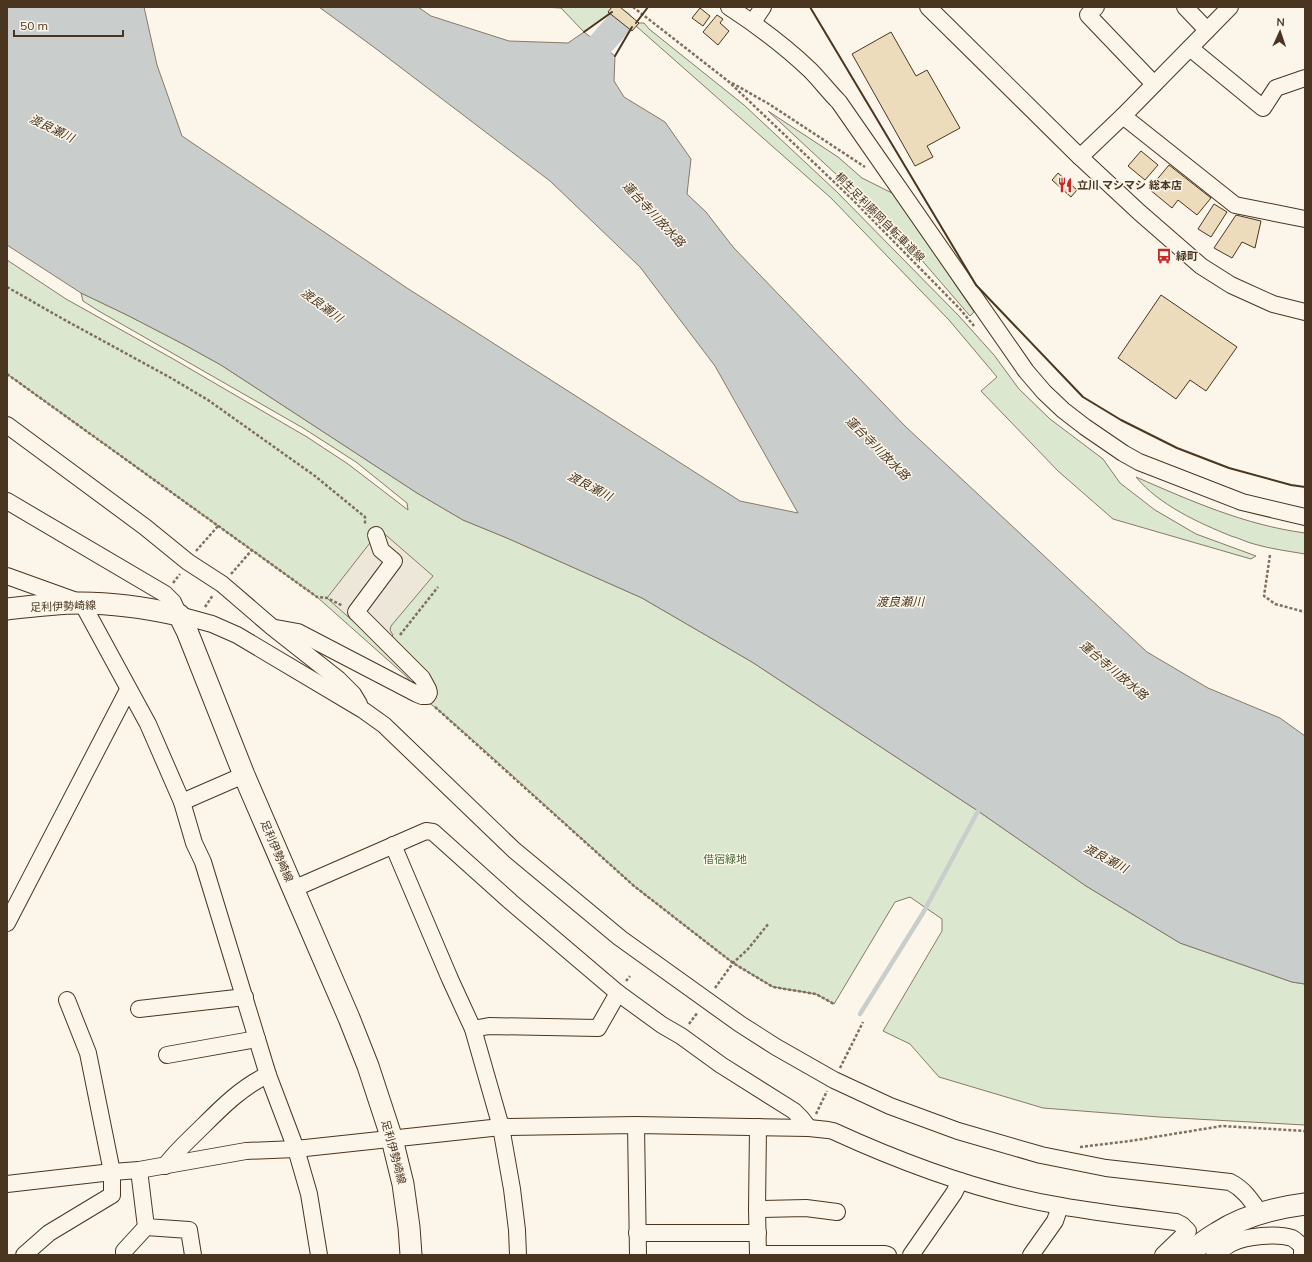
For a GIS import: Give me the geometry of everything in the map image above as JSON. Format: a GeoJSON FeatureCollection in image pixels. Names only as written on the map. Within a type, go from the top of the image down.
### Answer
{"type":"FeatureCollection","features":[{"type":"Feature","properties":{"kind":"main road","name":"足利伊勢崎線"},"geometry":{"type":"LineString","coordinates":[[7,610],[47,604],[82,603],[145,608],[179,615],[187,631],[244,775],[349,1018],[368,1066],[392,1139],[403,1184],[411,1255]]}},
{"type":"Feature","properties":{"kind":"main road"},"geometry":{"type":"LineString","coordinates":[[1186,1255],[1217,1233],[1245,1218],[1279,1208],[1305,1204]]}},
{"type":"Feature","properties":{"kind":"street"},"geometry":{"type":"LineString","coordinates":[[729,7],[753,22],[782,45],[805,66],[839,102],[1026,371],[1044,392],[1063,410],[1085,427],[1139,462],[1242,502],[1305,517]]}},
{"type":"Feature","properties":{"kind":"street"},"geometry":{"type":"LineString","coordinates":[[753,22],[763,7]]}},
{"type":"Feature","properties":{"kind":"street"},"geometry":{"type":"LineString","coordinates":[[928,7],[1080,157],[1139,212],[1201,266],[1231,285],[1272,304],[1305,312]]}},
{"type":"Feature","properties":{"kind":"street"},"geometry":{"type":"LineString","coordinates":[[1096,7],[1088,15],[1154,84]]}},
{"type":"Feature","properties":{"kind":"street"},"geometry":{"type":"LineString","coordinates":[[1185,7],[1207,30]]}},
{"type":"Feature","properties":{"kind":"street"},"geometry":{"type":"LineString","coordinates":[[1080,157],[1123,116],[1230,7]]}},
{"type":"Feature","properties":{"kind":"street"},"geometry":{"type":"LineString","coordinates":[[1190,48],[1263,108],[1276,88],[1305,78]]}},
{"type":"Feature","properties":{"kind":"street"},"geometry":{"type":"LineString","coordinates":[[1123,116],[1235,204],[1305,218]]}},
{"type":"Feature","properties":{"kind":"street"},"geometry":{"type":"LineString","coordinates":[[7,425],[145,527],[188,562],[222,584],[272,627],[338,679],[353,694],[362,710]]}},
{"type":"Feature","properties":{"kind":"street"},"geometry":{"type":"LineString","coordinates":[[7,501],[165,594],[173,602],[179,615],[212,624],[236,635],[362,710],[384,725],[514,850],[620,938],[740,1024],[834,1080],[890,1106],[958,1131],[988,1141],[1041,1155],[1106,1168],[1230,1182],[1248,1195],[1260,1213]]}},
{"type":"Feature","properties":{"kind":"street"},"geometry":{"type":"LineString","coordinates":[[272,627],[298,632],[417,694],[427,696],[429,692],[422,678],[356,612],[394,561],[381,550],[376,535]]}},
{"type":"Feature","properties":{"kind":"street"},"geometry":{"type":"LineString","coordinates":[[7,576],[82,603],[128,690],[148,724],[182,802],[194,843],[203,862],[268,1075],[296,1149],[308,1194],[319,1255]]}},
{"type":"Feature","properties":{"kind":"street"},"geometry":{"type":"LineString","coordinates":[[8,921],[128,690]]}},
{"type":"Feature","properties":{"kind":"street"},"geometry":{"type":"LineString","coordinates":[[182,802],[244,775]]}},
{"type":"Feature","properties":{"kind":"street"},"geometry":{"type":"LineString","coordinates":[[293,889],[426,831],[433,832],[511,902],[618,993],[662,1025],[794,1111],[801,1118],[876,1151],[960,1181],[1015,1196],[1060,1206],[1176,1222],[1182,1225],[1188,1231],[1163,1255]]}},
{"type":"Feature","properties":{"kind":"street"},"geometry":{"type":"LineString","coordinates":[[393,845],[473,1029],[501,1127],[512,1188],[517,1230],[518,1255]]}},
{"type":"Feature","properties":{"kind":"street"},"geometry":{"type":"LineString","coordinates":[[473,1029],[489,1026],[598,1028],[618,993]]}},
{"type":"Feature","properties":{"kind":"street"},"geometry":{"type":"LineString","coordinates":[[138,1009],[244,997]]}},
{"type":"Feature","properties":{"kind":"street"},"geometry":{"type":"LineString","coordinates":[[24,1255],[49,1233],[112,1195],[112,1172],[88,1053],[67,1000]]}},
{"type":"Feature","properties":{"kind":"street"},"geometry":{"type":"LineString","coordinates":[[167,1055],[257,1039]]}},
{"type":"Feature","properties":{"kind":"street"},"geometry":{"type":"LineString","coordinates":[[165,1166],[175,1153],[223,1106],[259,1079],[268,1075]]}},
{"type":"Feature","properties":{"kind":"street"},"geometry":{"type":"LineString","coordinates":[[7,1184],[139,1170],[246,1151],[296,1149],[501,1127],[636,1125],[758,1127],[812,1122]]}},
{"type":"Feature","properties":{"kind":"street"},"geometry":{"type":"LineString","coordinates":[[636,1125],[638,1255]]}},
{"type":"Feature","properties":{"kind":"street"},"geometry":{"type":"LineString","coordinates":[[758,1127],[758,1254],[888,1255]]}},
{"type":"Feature","properties":{"kind":"street"},"geometry":{"type":"LineString","coordinates":[[139,1170],[146,1228]]}},
{"type":"Feature","properties":{"kind":"street"},"geometry":{"type":"LineString","coordinates":[[912,1255],[954,1193],[960,1181]]}},
{"type":"Feature","properties":{"kind":"street"},"geometry":{"type":"LineString","coordinates":[[1031,1255],[1055,1221],[1060,1206]]}},
{"type":"Feature","properties":{"kind":"street"},"geometry":{"type":"LineString","coordinates":[[757,1209],[806,1208],[837,1212]]}},
{"type":"Feature","properties":{"kind":"street"},"geometry":{"type":"LineString","coordinates":[[124,1255],[124,1251],[146,1228],[189,1230],[193,1255]]}},
{"type":"Feature","properties":{"kind":"street"},"geometry":{"type":"LineString","coordinates":[[637,1233],[758,1233]]}},
{"type":"Feature","properties":{"kind":"street"},"geometry":{"type":"LineString","coordinates":[[1214,1255],[1232,1243],[1250,1237],[1280,1236],[1290,1238],[1296,1240],[1303,1249]]}},
{"type":"Feature","properties":{"kind":"path","name":"桐生足利藤岡自転車道線"},"geometry":{"type":"LineString","coordinates":[[633,7],[728,81],[853,200],[979,330]]}},
{"type":"Feature","properties":{"kind":"path"},"geometry":{"type":"LineString","coordinates":[[728,81],[769,104],[868,169]]}},
{"type":"Feature","properties":{"kind":"path"},"geometry":{"type":"LineString","coordinates":[[7,287],[208,400],[320,480],[365,517],[365,527],[376,535]]}},
{"type":"Feature","properties":{"kind":"path"},"geometry":{"type":"LineString","coordinates":[[7,374],[317,597],[327,598],[356,612]]}},
{"type":"Feature","properties":{"kind":"path"},"geometry":{"type":"LineString","coordinates":[[192,556],[218,526]]}},
{"type":"Feature","properties":{"kind":"path"},"geometry":{"type":"LineString","coordinates":[[226,579],[252,550]]}},
{"type":"Feature","properties":{"kind":"path"},"geometry":{"type":"LineString","coordinates":[[1270,555],[1264,596],[1275,604],[1305,612]]}},
{"type":"Feature","properties":{"kind":"path"},"geometry":{"type":"LineString","coordinates":[[391,647],[438,587]]}},
{"type":"Feature","properties":{"kind":"path"},"geometry":{"type":"LineString","coordinates":[[204,609],[214,593]]}},
{"type":"Feature","properties":{"kind":"path"},"geometry":{"type":"LineString","coordinates":[[427,696],[435,707],[634,886],[733,963],[773,987],[816,994],[834,1004]]}},
{"type":"Feature","properties":{"kind":"path"},"geometry":{"type":"LineString","coordinates":[[711,994],[733,963],[748,949],[768,923]]}},
{"type":"Feature","properties":{"kind":"path"},"geometry":{"type":"LineString","coordinates":[[688,1025],[701,1008]]}},
{"type":"Feature","properties":{"kind":"path"},"geometry":{"type":"LineString","coordinates":[[837,1073],[863,1022]]}},
{"type":"Feature","properties":{"kind":"path"},"geometry":{"type":"LineString","coordinates":[[812,1122],[828,1089]]}},
{"type":"Feature","properties":{"kind":"path"},"geometry":{"type":"LineString","coordinates":[[1078,1147],[1130,1141],[1222,1126],[1305,1131]]}},
{"type":"Feature","properties":{"kind":"green space"},"geometry":{"type":"Polygon","coordinates":[[[543,7],[612,7],[611,13],[584,32],[561,8],[543,7]]]}},
{"type":"Feature","properties":{"kind":"green space"},"geometry":{"type":"Polygon","coordinates":[[[639,23],[644,23],[649,29],[744,105],[837,192],[959,316],[994,355],[1019,389],[1050,419],[1103,459],[1120,483],[1155,510],[1196,534],[1256,556],[1251,559],[1113,519],[1058,471],[981,391],[997,377],[949,320],[831,198],[636,26],[639,23]]]}},
{"type":"Feature","properties":{"kind":"green space"},"geometry":{"type":"Polygon","coordinates":[[[768,111],[838,157],[862,178],[894,194],[974,312],[970,316],[894,228],[768,111]]]}},
{"type":"Feature","properties":{"kind":"green space","name":"借宿緑地"},"geometry":{"type":"Polygon","coordinates":[[[7,260],[66,299],[175,360],[307,437],[348,464],[408,510],[407,503],[356,462],[303,428],[97,310],[83,301],[81,293],[127,315],[221,365],[417,493],[463,520],[642,598],[752,662],[978,811],[1086,886],[1180,943],[1292,982],[1305,984],[1305,1125],[1159,1117],[1043,1108],[939,1077],[910,1044],[883,1031],[942,931],[942,919],[910,897],[895,902],[834,1004],[816,994],[773,987],[733,963],[634,886],[483,749],[435,707],[424,700],[407,677],[317,597],[7,374],[7,260]]]}},
{"type":"Feature","properties":{"kind":"green space"},"geometry":{"type":"Polygon","coordinates":[[[1136,477],[1177,495],[1240,518],[1305,533],[1305,554],[1273,549],[1251,543],[1206,525],[1168,505],[1145,487],[1136,477]]]}},
{"type":"Feature","properties":{"kind":"shaded area"},"geometry":{"type":"Polygon","coordinates":[[[380,530],[433,576],[391,626],[390,630],[393,635],[382,647],[327,598],[380,530]]]}},
{"type":"Feature","properties":{"kind":"water","name":"渡良瀬川"},"geometry":{"type":"Polygon","coordinates":[[[7,7],[144,7],[157,65],[182,136],[407,288],[740,501],[798,513],[715,366],[640,267],[550,181],[319,7],[418,7],[431,16],[509,41],[568,43],[584,32],[615,56],[614,81],[624,97],[665,122],[691,159],[687,194],[706,212],[733,247],[905,426],[1147,652],[1208,688],[1280,718],[1305,736],[1305,984],[1292,982],[1180,943],[1086,886],[978,811],[752,662],[642,598],[463,520],[417,493],[221,365],[127,315],[81,293],[7,245],[7,7]]]}},
{"type":"Feature","properties":{"kind":"building"},"geometry":{"type":"Polygon","coordinates":[[[612,7],[620,7],[639,23],[632,31],[608,12],[612,7]]]}},
{"type":"Feature","properties":{"kind":"building"},"geometry":{"type":"Polygon","coordinates":[[[700,8],[710,16],[703,26],[692,18],[700,8]]]}},
{"type":"Feature","properties":{"kind":"building"},"geometry":{"type":"Polygon","coordinates":[[[717,15],[723,19],[720,23],[729,31],[718,45],[703,32],[717,15]]]}},
{"type":"Feature","properties":{"kind":"building"},"geometry":{"type":"Polygon","coordinates":[[[891,32],[916,76],[927,70],[960,128],[927,146],[933,157],[915,166],[852,54],[891,32]]]}},
{"type":"Feature","properties":{"kind":"building"},"geometry":{"type":"Polygon","coordinates":[[[1141,151],[1158,165],[1145,180],[1128,166],[1141,151]]]}},
{"type":"Feature","properties":{"kind":"building"},"geometry":{"type":"Polygon","coordinates":[[[1169,165],[1211,198],[1197,215],[1178,200],[1172,208],[1149,189],[1169,165]]]}},
{"type":"Feature","properties":{"kind":"building","name":"立川 マシマシ 総本店"},"geometry":{"type":"Polygon","coordinates":[[[1058,173],[1077,190],[1071,197],[1052,180],[1058,173]]]}},
{"type":"Feature","properties":{"kind":"building"},"geometry":{"type":"Polygon","coordinates":[[[1214,204],[1227,212],[1211,237],[1198,229],[1214,204]]]}},
{"type":"Feature","properties":{"kind":"building"},"geometry":{"type":"Polygon","coordinates":[[[1236,215],[1261,221],[1255,248],[1242,242],[1232,258],[1214,248],[1236,215]]]}},
{"type":"Feature","properties":{"kind":"building"},"geometry":{"type":"Polygon","coordinates":[[[1161,295],[1237,347],[1206,391],[1190,380],[1176,399],[1118,358],[1161,295]]]}},
{"type":"Feature","properties":{"kind":"waterway","name":"蓮台寺川放水路"},"geometry":{"type":"LineString","coordinates":[[582,75],[593,54],[620,22]]}},
{"type":"Feature","properties":{"kind":"waterway"},"geometry":{"type":"LineString","coordinates":[[860,1014],[923,913],[978,811],[982,807]]}},
{"type":"Feature","properties":{"kind":"wall"},"geometry":{"type":"LineString","coordinates":[[636,23],[648,7]]}},
{"type":"Feature","properties":{"kind":"wall"},"geometry":{"type":"LineString","coordinates":[[810,7],[976,285],[1083,397],[1121,420],[1177,448],[1229,468],[1291,485],[1305,487]]}},
{"type":"Feature","properties":{"kind":"wall"},"geometry":{"type":"LineString","coordinates":[[584,32],[612,12]]}},
{"type":"Feature","properties":{"kind":"wall"},"geometry":{"type":"LineString","coordinates":[[615,56],[632,27]]}},
{"type":"Feature","properties":{"kind":"place","name":"立川 マシマシ 総本店"},"geometry":{"type":"Point","coordinates":[1065,185]}},
{"type":"Feature","properties":{"kind":"place","name":"緑町"},"geometry":{"type":"Point","coordinates":[1164,256]}}]}
